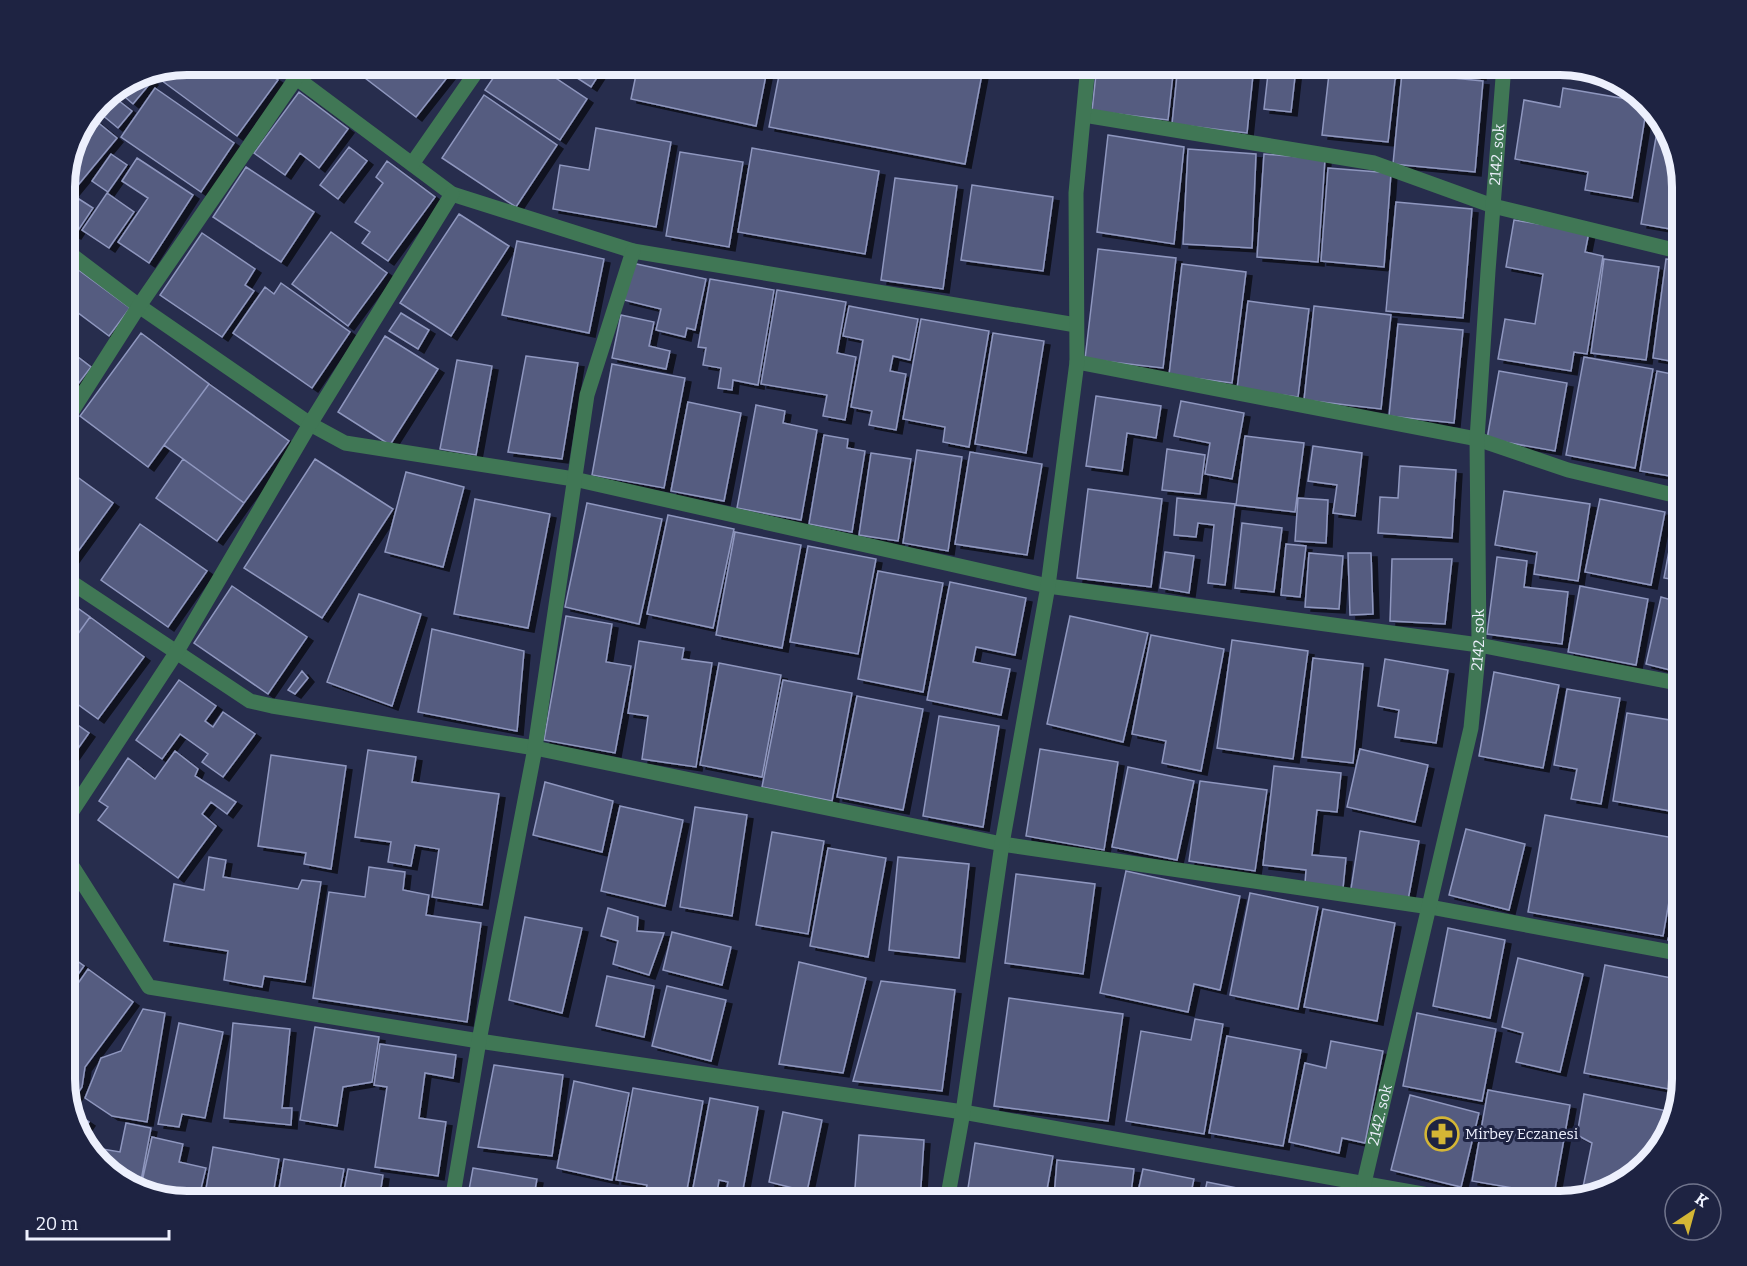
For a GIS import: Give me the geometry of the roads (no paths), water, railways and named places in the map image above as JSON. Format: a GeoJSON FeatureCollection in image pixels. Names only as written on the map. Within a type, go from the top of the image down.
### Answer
{"type":"FeatureCollection","features":[{"type":"Feature","properties":{"kind":"street"},"geometry":{"type":"LineString","coordinates":[[75,406],[139,306],[298,75]]}},
{"type":"Feature","properties":{"kind":"street"},"geometry":{"type":"LineString","coordinates":[[306,75],[412,164],[452,194],[633,251],[1076,325]]}},
{"type":"Feature","properties":{"kind":"street"},"geometry":{"type":"LineString","coordinates":[[412,164],[473,75]]}},
{"type":"Feature","properties":{"kind":"street"},"geometry":{"type":"LineString","coordinates":[[949,1191],[963,1112],[1002,844],[1048,586],[1077,362],[1076,193],[1084,116],[1085,75]]}},
{"type":"Feature","properties":{"kind":"street","name":"2142. sok"},"geometry":{"type":"LineString","coordinates":[[1363,1191],[1471,728],[1479,645],[1477,439],[1503,75]]}},
{"type":"Feature","properties":{"kind":"street"},"geometry":{"type":"LineString","coordinates":[[1084,116],[1374,163],[1494,206],[1672,249]]}},
{"type":"Feature","properties":{"kind":"street"},"geometry":{"type":"LineString","coordinates":[[75,807],[176,653],[310,424],[452,194]]}},
{"type":"Feature","properties":{"kind":"street"},"geometry":{"type":"LineString","coordinates":[[454,1191],[479,1041],[535,748],[587,395],[633,251]]}},
{"type":"Feature","properties":{"kind":"street"},"geometry":{"type":"LineString","coordinates":[[75,258],[139,306],[310,424],[345,443],[574,479],[1048,586],[1479,645],[1672,682]]}},
{"type":"Feature","properties":{"kind":"street"},"geometry":{"type":"LineString","coordinates":[[1077,362],[1477,439],[1568,470],[1672,494]]}},
{"type":"Feature","properties":{"kind":"street"},"geometry":{"type":"LineString","coordinates":[[75,585],[250,701],[535,748],[1002,844],[1430,907],[1672,952]]}},
{"type":"Feature","properties":{"kind":"street"},"geometry":{"type":"LineString","coordinates":[[75,871],[149,987],[479,1041],[963,1112],[1405,1191]]}},
{"type":"Feature","properties":{"kind":"place","name":"Mirbey Eczanesi"},"geometry":{"type":"Point","coordinates":[1442,1134]}}]}
